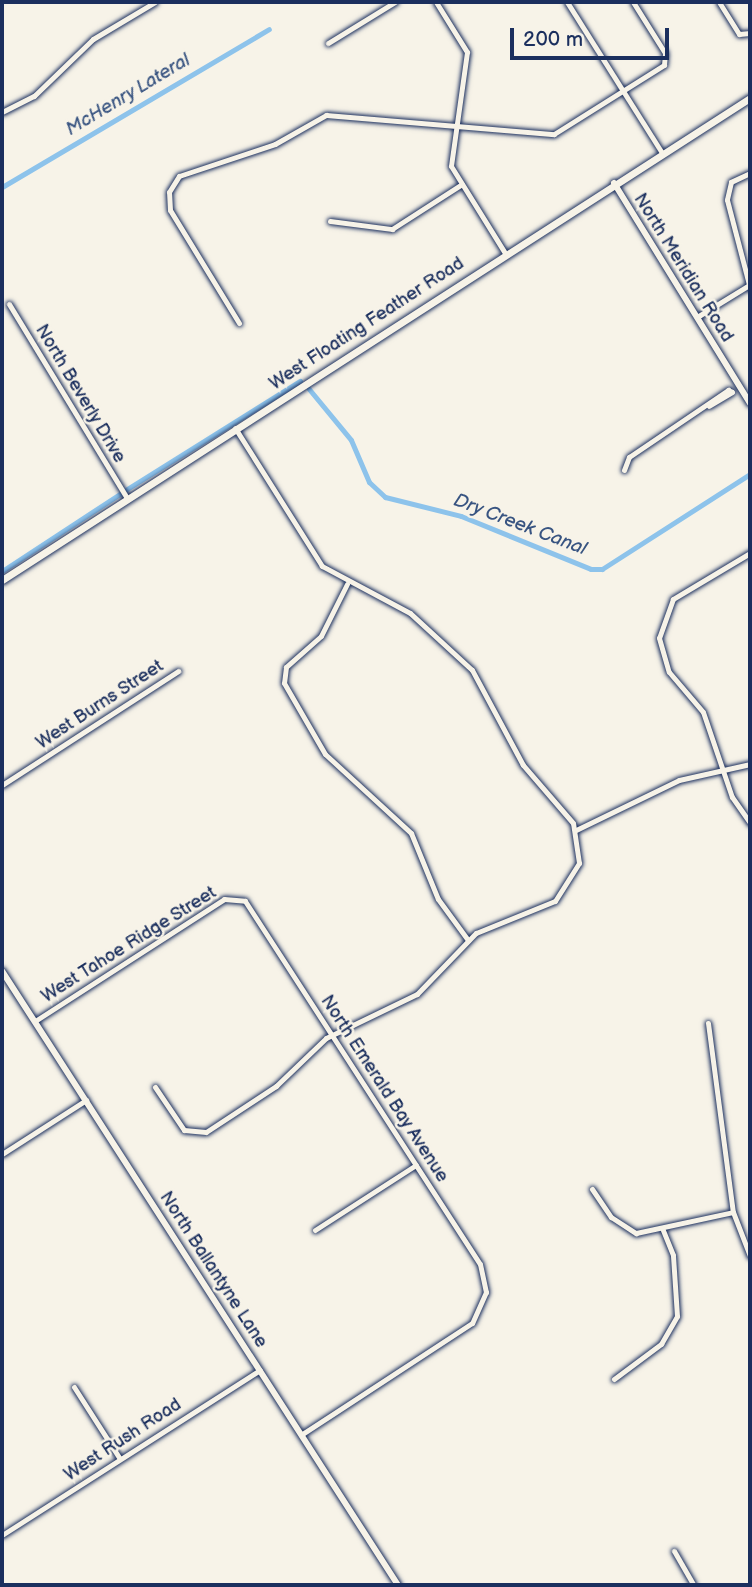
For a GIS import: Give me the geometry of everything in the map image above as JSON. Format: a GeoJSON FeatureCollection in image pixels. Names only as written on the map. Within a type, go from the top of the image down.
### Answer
{"type":"FeatureCollection","features":[{"type":"Feature","properties":{"kind":"main road","name":"West Floating Feather Road"},"geometry":{"type":"LineString","coordinates":[[2,580],[505,253],[750,98]]}},
{"type":"Feature","properties":{"kind":"street"},"geometry":{"type":"LineString","coordinates":[[2,111],[34,96],[93,39],[155,2]]}},
{"type":"Feature","properties":{"kind":"street"},"geometry":{"type":"LineString","coordinates":[[328,43],[395,2]]}},
{"type":"Feature","properties":{"kind":"street"},"geometry":{"type":"LineString","coordinates":[[436,2],[467,52],[450,160],[505,253]]}},
{"type":"Feature","properties":{"kind":"street"},"geometry":{"type":"LineString","coordinates":[[567,2],[662,153]]}},
{"type":"Feature","properties":{"kind":"street"},"geometry":{"type":"LineString","coordinates":[[239,323],[172,216],[169,192],[189,171],[275,144],[327,115],[554,134],[624,92],[666,61],[633,2]]}},
{"type":"Feature","properties":{"kind":"street"},"geometry":{"type":"LineString","coordinates":[[719,2],[742,36],[750,33]]}},
{"type":"Feature","properties":{"kind":"street"},"geometry":{"type":"LineString","coordinates":[[697,317],[749,287],[727,200],[732,182],[750,173]]}},
{"type":"Feature","properties":{"kind":"street","name":"North Meridian Road"},"geometry":{"type":"LineString","coordinates":[[614,183],[750,403]]}},
{"type":"Feature","properties":{"kind":"street"},"geometry":{"type":"LineString","coordinates":[[330,221],[392,229],[462,184]]}},
{"type":"Feature","properties":{"kind":"street","name":"North Beverly Drive"},"geometry":{"type":"LineString","coordinates":[[9,304],[127,498]]}},
{"type":"Feature","properties":{"kind":"street"},"geometry":{"type":"LineString","coordinates":[[624,470],[629,457],[740,386]]}},
{"type":"Feature","properties":{"kind":"street"},"geometry":{"type":"LineString","coordinates":[[155,1087],[184,1130],[197,1135],[276,1086],[332,1034],[405,1002],[468,940],[563,894],[579,863],[576,830],[523,765],[492,700],[459,654],[410,613],[347,584],[312,554],[235,428]]}},
{"type":"Feature","properties":{"kind":"street"},"geometry":{"type":"LineString","coordinates":[[750,553],[673,599],[661,618],[663,659],[703,712],[723,772],[750,823]]}},
{"type":"Feature","properties":{"kind":"street"},"geometry":{"type":"LineString","coordinates":[[347,584],[321,636],[286,667],[284,683],[325,754],[411,833],[438,899],[468,940]]}},
{"type":"Feature","properties":{"kind":"street","name":"West Burns Street"},"geometry":{"type":"LineString","coordinates":[[2,785],[178,671]]}},
{"type":"Feature","properties":{"kind":"street"},"geometry":{"type":"LineString","coordinates":[[576,830],[679,780],[750,764]]}},
{"type":"Feature","properties":{"kind":"street","name":"West Tahoe Ridge Street"},"geometry":{"type":"LineString","coordinates":[[35,1021],[224,900],[239,898]]}},
{"type":"Feature","properties":{"kind":"street","name":"North Emerald Bay Avenue"},"geometry":{"type":"LineString","coordinates":[[239,898],[332,1034],[480,1264],[484,1303],[467,1329],[301,1435]]}},
{"type":"Feature","properties":{"kind":"street","name":"North Ballantyne Lane"},"geometry":{"type":"LineString","coordinates":[[2,971],[398,1585]]}},
{"type":"Feature","properties":{"kind":"street"},"geometry":{"type":"LineString","coordinates":[[708,1023],[733,1212],[750,1256]]}},
{"type":"Feature","properties":{"kind":"street"},"geometry":{"type":"LineString","coordinates":[[2,1154],[86,1100]]}},
{"type":"Feature","properties":{"kind":"street"},"geometry":{"type":"LineString","coordinates":[[315,1230],[416,1165]]}},
{"type":"Feature","properties":{"kind":"street"},"geometry":{"type":"LineString","coordinates":[[592,1189],[629,1231],[662,1228],[733,1212]]}},
{"type":"Feature","properties":{"kind":"street"},"geometry":{"type":"LineString","coordinates":[[614,1379],[661,1344],[677,1316],[673,1255],[662,1228]]}},
{"type":"Feature","properties":{"kind":"street","name":"West Rush Road"},"geometry":{"type":"LineString","coordinates":[[2,1535],[260,1370]]}},
{"type":"Feature","properties":{"kind":"street"},"geometry":{"type":"LineString","coordinates":[[74,1387],[120,1459]]}},
{"type":"Feature","properties":{"kind":"street"},"geometry":{"type":"LineString","coordinates":[[674,1551],[694,1585]]}},
{"type":"Feature","properties":{"kind":"waterway","name":"McHenry Lateral"},"geometry":{"type":"LineString","coordinates":[[2,187],[269,29]]}},
{"type":"Feature","properties":{"kind":"waterway","name":"Dry Creek Canal"},"geometry":{"type":"LineString","coordinates":[[127,489],[300,381]]}},
{"type":"Feature","properties":{"kind":"waterway","name":"Dry Creek Canal"},"geometry":{"type":"LineString","coordinates":[[309,389],[351,440],[369,482],[385,497],[461,516],[591,569],[602,569],[750,474]]}},
{"type":"Feature","properties":{"kind":"waterway","name":"Dry Creek Canal"},"geometry":{"type":"LineString","coordinates":[[2,571],[121,493]]}}]}
